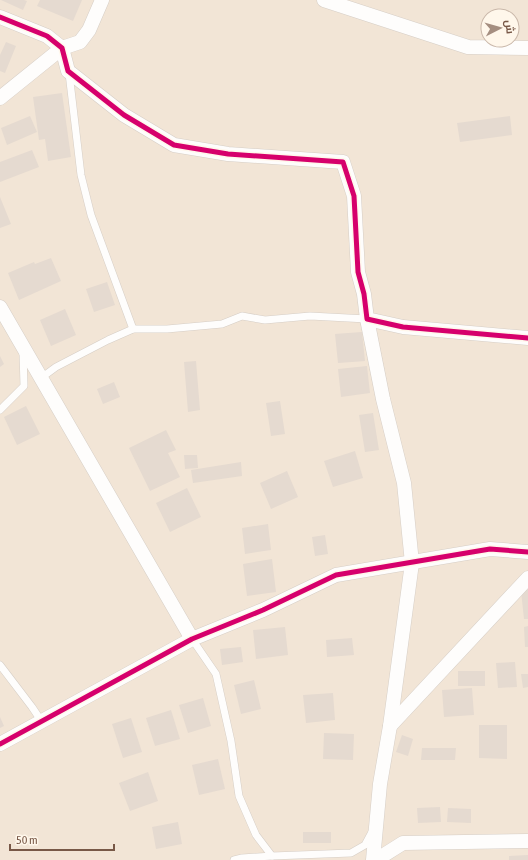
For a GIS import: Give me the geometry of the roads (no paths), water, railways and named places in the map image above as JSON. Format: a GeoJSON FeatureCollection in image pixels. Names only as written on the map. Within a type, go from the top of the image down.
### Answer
{"type":"FeatureCollection","features":[{"type":"Feature","properties":{"kind":"street"},"geometry":{"type":"LineString","coordinates":[[0,98],[62,48],[80,42],[89,30],[102,0]]}},
{"type":"Feature","properties":{"kind":"street"},"geometry":{"type":"LineString","coordinates":[[324,0],[468,47],[528,48]]}},
{"type":"Feature","properties":{"kind":"street"},"geometry":{"type":"LineString","coordinates":[[0,17],[47,36],[62,48],[68,71],[124,115],[174,145],[228,154],[343,162],[354,196],[358,272],[364,294],[367,319],[383,399],[404,483],[412,563],[390,726],[380,784],[373,860]]}},
{"type":"Feature","properties":{"kind":"street"},"geometry":{"type":"LineString","coordinates":[[0,307],[192,639]]}},
{"type":"Feature","properties":{"kind":"street"},"geometry":{"type":"LineString","coordinates":[[367,319],[403,327],[528,338]]}},
{"type":"Feature","properties":{"kind":"street"},"geometry":{"type":"LineString","coordinates":[[0,744],[192,639],[263,610],[336,575],[490,549],[528,552]]}},
{"type":"Feature","properties":{"kind":"street"},"geometry":{"type":"LineString","coordinates":[[390,726],[528,578]]}},
{"type":"Feature","properties":{"kind":"street"},"geometry":{"type":"LineString","coordinates":[[376,860],[403,843],[528,841]]}},
{"type":"Feature","properties":{"kind":"lane"},"geometry":{"type":"LineString","coordinates":[[68,71],[81,175],[91,215],[133,329]]}},
{"type":"Feature","properties":{"kind":"lane"},"geometry":{"type":"LineString","coordinates":[[41,378],[56,367],[133,329],[167,329],[222,324],[242,316],[265,320],[310,316],[367,319]]}},
{"type":"Feature","properties":{"kind":"lane"},"geometry":{"type":"LineString","coordinates":[[0,410],[24,386],[23,348]]}},
{"type":"Feature","properties":{"kind":"lane"},"geometry":{"type":"LineString","coordinates":[[192,639],[216,674],[231,740],[239,796],[256,835],[272,856]]}},
{"type":"Feature","properties":{"kind":"lane"},"geometry":{"type":"LineString","coordinates":[[0,665],[20,690],[42,722]]}},
{"type":"Feature","properties":{"kind":"lane"},"geometry":{"type":"LineString","coordinates":[[234,860],[272,856],[351,853],[365,845],[376,825]]}}]}
